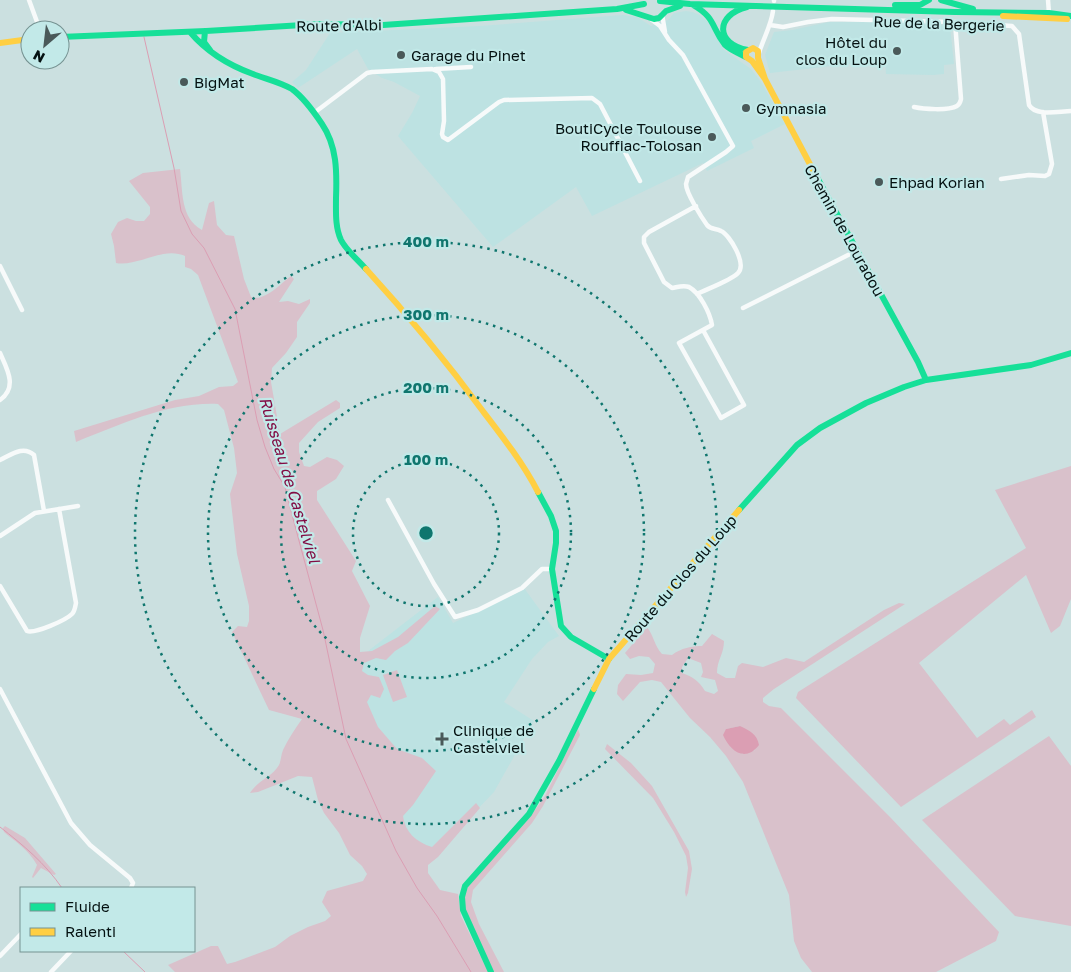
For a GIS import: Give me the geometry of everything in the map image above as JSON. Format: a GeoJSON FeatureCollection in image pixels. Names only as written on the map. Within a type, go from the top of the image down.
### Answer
{"type":"FeatureCollection","features":[{"type":"Feature","properties":{"kind":"street"},"geometry":{"type":"LineString","coordinates":[[29,0],[36,20]]}},
{"type":"Feature","properties":{"kind":"street"},"geometry":{"type":"LineString","coordinates":[[845,8],[920,5],[929,0]]}},
{"type":"Feature","properties":{"kind":"street"},"geometry":{"type":"LineString","coordinates":[[941,0],[955,5],[990,12]]}},
{"type":"Feature","properties":{"kind":"street"},"geometry":{"type":"LineString","coordinates":[[1048,0],[1049,13]]}},
{"type":"Feature","properties":{"kind":"street"},"geometry":{"type":"LineString","coordinates":[[660,1],[690,4],[753,4],[955,12],[1049,13],[1071,17]]}},
{"type":"Feature","properties":{"kind":"street"},"geometry":{"type":"LineString","coordinates":[[660,1],[663,6],[665,34]]}},
{"type":"Feature","properties":{"kind":"street"},"geometry":{"type":"LineString","coordinates":[[645,2],[644,12],[660,26],[683,55],[732,146],[688,177],[686,184],[708,226],[720,230],[730,238],[742,268],[737,275],[697,294]]}},
{"type":"Feature","properties":{"kind":"street","name":"Route d'Albi"},"geometry":{"type":"LineString","coordinates":[[618,9],[645,2]]}},
{"type":"Feature","properties":{"kind":"street"},"geometry":{"type":"LineString","coordinates":[[649,17],[658,18],[673,8],[690,4],[704,11],[711,18],[726,46],[753,55]]}},
{"type":"Feature","properties":{"kind":"street"},"geometry":{"type":"LineString","coordinates":[[753,4],[730,13],[723,30],[730,45],[753,55]]}},
{"type":"Feature","properties":{"kind":"street","name":"Route d'Albi"},"geometry":{"type":"LineString","coordinates":[[70,38],[319,24],[383,25],[618,9],[635,11],[649,17]]}},
{"type":"Feature","properties":{"kind":"street"},"geometry":{"type":"LineString","coordinates":[[753,55],[770,25],[773,11]]}},
{"type":"Feature","properties":{"kind":"street"},"geometry":{"type":"LineString","coordinates":[[955,12],[1018,17],[1071,17]]}},
{"type":"Feature","properties":{"kind":"street","name":"Rue de la Bergerie"},"geometry":{"type":"LineString","coordinates":[[770,25],[783,27],[832,19],[1008,24],[1015,28],[1018,34],[1029,106],[1034,111],[1043,112]]}},
{"type":"Feature","properties":{"kind":"street"},"geometry":{"type":"LineString","coordinates":[[914,107],[924,109],[954,107],[960,103],[955,22]]}},
{"type":"Feature","properties":{"kind":"street"},"geometry":{"type":"LineString","coordinates":[[205,31],[204,42],[214,54]]}},
{"type":"Feature","properties":{"kind":"street"},"geometry":{"type":"LineString","coordinates":[[190,32],[198,42],[214,54],[250,73],[287,86],[314,113],[330,138],[336,157],[335,222],[342,244],[402,308],[448,364],[502,436],[536,486],[551,516],[556,532],[552,569],[559,618],[565,632],[609,659]]}},
{"type":"Feature","properties":{"kind":"street"},"geometry":{"type":"LineString","coordinates":[[0,43],[20,40]]}},
{"type":"Feature","properties":{"kind":"street","name":"Chemin de Louradou"},"geometry":{"type":"LineString","coordinates":[[753,55],[926,380]]}},
{"type":"Feature","properties":{"kind":"street"},"geometry":{"type":"LineString","coordinates":[[314,113],[367,73],[471,67]]}},
{"type":"Feature","properties":{"kind":"street"},"geometry":{"type":"LineString","coordinates":[[432,69],[439,72],[443,79],[444,121],[442,134],[446,140],[504,100],[592,98],[600,104],[640,181]]}},
{"type":"Feature","properties":{"kind":"street"},"geometry":{"type":"LineString","coordinates":[[1001,179],[1028,175],[1045,176],[1049,174],[1052,164],[1043,112],[1071,111]]}},
{"type":"Feature","properties":{"kind":"street"},"geometry":{"type":"LineString","coordinates":[[696,206],[649,232],[644,237],[644,243],[667,286],[672,288],[688,286],[697,294],[711,318],[712,325],[678,343],[721,418],[744,405],[703,330]]}},
{"type":"Feature","properties":{"kind":"street"},"geometry":{"type":"LineString","coordinates":[[744,308],[856,251]]}},
{"type":"Feature","properties":{"kind":"street"},"geometry":{"type":"LineString","coordinates":[[0,266],[22,310]]}},
{"type":"Feature","properties":{"kind":"street","name":"Route du Clos du Loup"},"geometry":{"type":"LineString","coordinates":[[491,972],[463,910],[462,897],[465,886],[529,814],[559,761],[609,659],[776,467],[797,445],[820,428],[860,406],[904,387],[926,380],[1031,365],[1071,353]]}},
{"type":"Feature","properties":{"kind":"street"},"geometry":{"type":"LineString","coordinates":[[0,354],[11,379],[8,390],[0,400]]}},
{"type":"Feature","properties":{"kind":"street"},"geometry":{"type":"LineString","coordinates":[[0,460],[22,450],[27,450],[34,455],[44,511]]}},
{"type":"Feature","properties":{"kind":"street"},"geometry":{"type":"LineString","coordinates":[[388,500],[434,584],[455,617],[478,610],[522,588],[542,569],[552,569]]}},
{"type":"Feature","properties":{"kind":"street"},"geometry":{"type":"LineString","coordinates":[[0,536],[30,515],[78,506]]}},
{"type":"Feature","properties":{"kind":"street"},"geometry":{"type":"LineString","coordinates":[[0,586],[27,632],[36,632],[67,618],[73,612],[76,603],[59,509]]}},
{"type":"Feature","properties":{"kind":"street"},"geometry":{"type":"LineString","coordinates":[[0,689],[71,823],[90,845],[130,878],[133,883],[131,887]]}},
{"type":"Feature","properties":{"kind":"street"},"geometry":{"type":"LineString","coordinates":[[0,956],[20,935]]}},
{"type":"Feature","properties":{"kind":"street"},"geometry":{"type":"LineString","coordinates":[[51,972],[70,952]]}},
{"type":"Feature","properties":{"kind":"shaded area"},"geometry":{"type":"Polygon","coordinates":[[[686,11],[700,15],[708,22],[724,50],[751,69],[761,82],[785,124],[751,141],[754,148],[707,171],[703,163],[592,216],[576,187],[493,247],[398,136],[420,96],[394,82],[382,78],[368,69],[357,49],[298,88],[292,82],[306,70],[330,33],[480,26],[623,15],[637,17],[651,26],[668,20],[674,13],[686,11]]]}},
{"type":"Feature","properties":{"kind":"shaded area"},"geometry":{"type":"Polygon","coordinates":[[[829,22],[880,22],[950,26],[954,64],[944,65],[944,74],[933,75],[886,74],[885,60],[770,73],[765,55],[774,32],[829,22]]]}},
{"type":"Feature","properties":{"kind":"shaded area"},"geometry":{"type":"Polygon","coordinates":[[[180,169],[182,195],[186,211],[195,225],[202,230],[209,203],[214,201],[217,225],[226,235],[234,236],[244,279],[251,297],[262,297],[291,276],[294,279],[279,302],[288,301],[299,304],[310,299],[310,303],[297,322],[297,337],[272,368],[271,382],[280,434],[336,400],[340,403],[340,408],[318,422],[299,443],[299,452],[304,466],[310,467],[327,457],[337,460],[344,466],[336,479],[317,491],[317,500],[356,561],[352,571],[370,606],[360,638],[360,652],[372,651],[398,637],[435,606],[440,609],[408,643],[395,651],[386,660],[376,658],[364,663],[362,671],[368,675],[379,677],[384,689],[380,698],[371,695],[367,702],[378,727],[397,749],[422,758],[436,771],[413,805],[403,816],[406,827],[412,836],[432,847],[476,803],[480,808],[438,857],[428,865],[428,873],[440,890],[458,894],[461,916],[488,972],[175,972],[168,965],[211,946],[218,946],[227,964],[275,947],[290,936],[325,921],[331,916],[322,902],[327,891],[363,881],[367,874],[362,866],[350,855],[339,833],[324,813],[318,800],[312,777],[298,776],[258,792],[250,793],[256,785],[279,765],[285,746],[302,719],[269,710],[232,632],[238,626],[247,627],[249,606],[237,554],[230,494],[237,473],[234,448],[224,410],[218,404],[199,404],[163,410],[76,442],[74,431],[175,400],[199,396],[219,387],[233,386],[238,382],[198,275],[185,267],[185,256],[168,253],[133,262],[116,263],[111,234],[118,222],[127,218],[144,221],[150,214],[150,207],[129,181],[143,173],[180,169]]]}},
{"type":"Feature","properties":{"kind":"shaded area"},"geometry":{"type":"Polygon","coordinates":[[[1071,466],[1071,599],[1060,626],[1051,633],[1026,575],[919,663],[977,738],[1004,719],[1010,725],[1032,710],[1036,717],[901,807],[796,698],[798,692],[1026,548],[995,490],[1071,466]]]}},
{"type":"Feature","properties":{"kind":"shaded area","name":"Clinique de Castelviel"},"geometry":{"type":"Polygon","coordinates":[[[524,588],[559,636],[548,642],[532,659],[504,702],[534,721],[494,792],[431,858],[395,818],[346,668],[438,597],[453,623],[524,588]]]}},
{"type":"Feature","properties":{"kind":"shaded area"},"geometry":{"type":"Polygon","coordinates":[[[899,603],[905,604],[774,689],[763,698],[763,702],[769,706],[781,708],[890,817],[999,932],[996,941],[936,972],[812,972],[801,958],[794,941],[789,895],[743,782],[726,756],[690,718],[661,682],[652,680],[640,682],[623,701],[617,694],[618,685],[626,674],[641,675],[653,673],[655,664],[649,657],[639,656],[630,659],[625,653],[647,627],[662,654],[672,655],[687,648],[702,646],[712,634],[724,641],[717,673],[726,678],[735,678],[738,666],[742,663],[763,667],[786,658],[804,662],[884,610],[899,603]],[[688,658],[682,667],[682,673],[695,680],[705,691],[714,694],[718,691],[715,680],[701,677],[703,672],[701,663],[688,658]],[[740,726],[726,729],[742,754],[755,750],[740,726]]]}},
{"type":"Feature","properties":{"kind":"shaded area"},"geometry":{"type":"Polygon","coordinates":[[[397,670],[407,697],[393,702],[383,675],[397,670]]]}},
{"type":"Feature","properties":{"kind":"shaded area"},"geometry":{"type":"Polygon","coordinates":[[[740,726],[757,738],[759,745],[754,750],[743,754],[734,750],[723,735],[726,729],[740,726]]]}},
{"type":"Feature","properties":{"kind":"shaded area"},"geometry":{"type":"Polygon","coordinates":[[[578,729],[580,735],[543,806],[532,823],[473,890],[471,902],[479,924],[504,972],[493,972],[464,907],[465,892],[472,881],[530,817],[545,796],[578,729]]]}},
{"type":"Feature","properties":{"kind":"shaded area"},"geometry":{"type":"Polygon","coordinates":[[[1049,736],[1071,766],[1071,926],[1015,916],[922,820],[1049,736]]]}},
{"type":"Feature","properties":{"kind":"shaded area"},"geometry":{"type":"Polygon","coordinates":[[[607,744],[631,763],[652,786],[689,851],[692,869],[686,897],[688,868],[686,856],[674,832],[653,798],[605,749],[607,744]]]}},
{"type":"Feature","properties":{"kind":"shaded area"},"geometry":{"type":"Polygon","coordinates":[[[5,826],[25,838],[56,874],[54,875],[41,868],[33,878],[37,865],[34,859],[4,832],[3,828],[5,826]]]}},
{"type":"Feature","properties":{"kind":"waterway","name":"Ruisseau de Castelviel"},"geometry":{"type":"LineString","coordinates":[[144,37],[174,168],[181,211],[192,234],[204,248],[235,309],[257,420],[274,469],[285,487],[323,630],[346,739],[396,851],[417,888],[437,916],[471,972]]}},
{"type":"Feature","properties":{"kind":"waterway"},"geometry":{"type":"LineString","coordinates":[[0,827],[41,862],[61,887]]}},
{"type":"Feature","properties":{"kind":"waterway","name":"Ruisseau de Castelviel"},"geometry":{"type":"LineString","coordinates":[[124,952],[145,972]]}},
{"type":"Feature","properties":{"kind":"traffic: fast"},"geometry":{"type":"LineString","coordinates":[[895,5],[920,5],[929,0]]}},
{"type":"Feature","properties":{"kind":"traffic: fast"},"geometry":{"type":"LineString","coordinates":[[941,0],[973,9]]}},
{"type":"Feature","properties":{"kind":"traffic: fast"},"geometry":{"type":"LineString","coordinates":[[660,1],[690,4],[1049,13],[1071,16]]}},
{"type":"Feature","properties":{"kind":"traffic: fast"},"geometry":{"type":"LineString","coordinates":[[70,37],[319,24],[383,25],[617,9],[644,4]]}},
{"type":"Feature","properties":{"kind":"traffic: fast"},"geometry":{"type":"LineString","coordinates":[[693,5],[706,14],[725,45],[746,57]]}},
{"type":"Feature","properties":{"kind":"traffic: fast"},"geometry":{"type":"LineString","coordinates":[[626,10],[654,19],[659,18],[666,11],[680,6]]}},
{"type":"Feature","properties":{"kind":"traffic: fast"},"geometry":{"type":"LineString","coordinates":[[747,7],[729,16],[723,29],[729,42],[737,47],[748,50]]}},
{"type":"Feature","properties":{"kind":"traffic: fast"},"geometry":{"type":"LineString","coordinates":[[205,31],[204,42],[210,50]]}},
{"type":"Feature","properties":{"kind":"traffic: fast"},"geometry":{"type":"LineString","coordinates":[[190,32],[211,52],[227,62],[292,89],[312,110],[327,132],[335,159],[336,219],[339,235],[346,247],[366,269]]}},
{"type":"Feature","properties":{"kind":"traffic: fast"},"geometry":{"type":"LineString","coordinates":[[813,170],[926,380]]}},
{"type":"Feature","properties":{"kind":"traffic: fast"},"geometry":{"type":"LineString","coordinates":[[739,510],[797,445],[820,428],[866,403],[926,380],[1031,365],[1071,353]]}},
{"type":"Feature","properties":{"kind":"traffic: fast"},"geometry":{"type":"LineString","coordinates":[[538,492],[551,516],[556,531],[552,569],[561,626],[571,637],[609,659]]}},
{"type":"Feature","properties":{"kind":"traffic: fast"},"geometry":{"type":"LineString","coordinates":[[491,972],[463,910],[462,897],[465,886],[529,814],[559,761],[594,689]]}},
{"type":"Feature","properties":{"kind":"traffic: slow"},"geometry":{"type":"LineString","coordinates":[[1003,16],[1067,19]]}},
{"type":"Feature","properties":{"kind":"traffic: slow"},"geometry":{"type":"LineString","coordinates":[[0,43],[20,40]]}},
{"type":"Feature","properties":{"kind":"traffic: slow"},"geometry":{"type":"LineString","coordinates":[[765,79],[752,61],[746,57],[746,52],[753,48],[758,51],[758,58],[765,79],[813,170]]}},
{"type":"Feature","properties":{"kind":"traffic: slow"},"geometry":{"type":"LineString","coordinates":[[366,269],[411,320],[454,374],[512,450],[538,492]]}},
{"type":"Feature","properties":{"kind":"traffic: slow"},"geometry":{"type":"LineString","coordinates":[[594,689],[609,659],[739,510]]}},
{"type":"Feature","properties":{"kind":"place","name":"Hôtel du clos du Loup"},"geometry":{"type":"Point","coordinates":[897,51]}},
{"type":"Feature","properties":{"kind":"place","name":"Garage du Pinet"},"geometry":{"type":"Point","coordinates":[401,55]}},
{"type":"Feature","properties":{"kind":"place","name":"BigMat"},"geometry":{"type":"Point","coordinates":[184,82]}},
{"type":"Feature","properties":{"kind":"place","name":"Gymnasia"},"geometry":{"type":"Point","coordinates":[746,108]}},
{"type":"Feature","properties":{"kind":"place","name":"BoutiCycle Toulouse Rouffiac-Tolosan"},"geometry":{"type":"Point","coordinates":[712,137]}},
{"type":"Feature","properties":{"kind":"place","name":"Ehpad Korian"},"geometry":{"type":"Point","coordinates":[879,182]}},
{"type":"Feature","properties":{"kind":"place","name":"Clinique de Castelviel"},"geometry":{"type":"Point","coordinates":[442,739]}}]}
